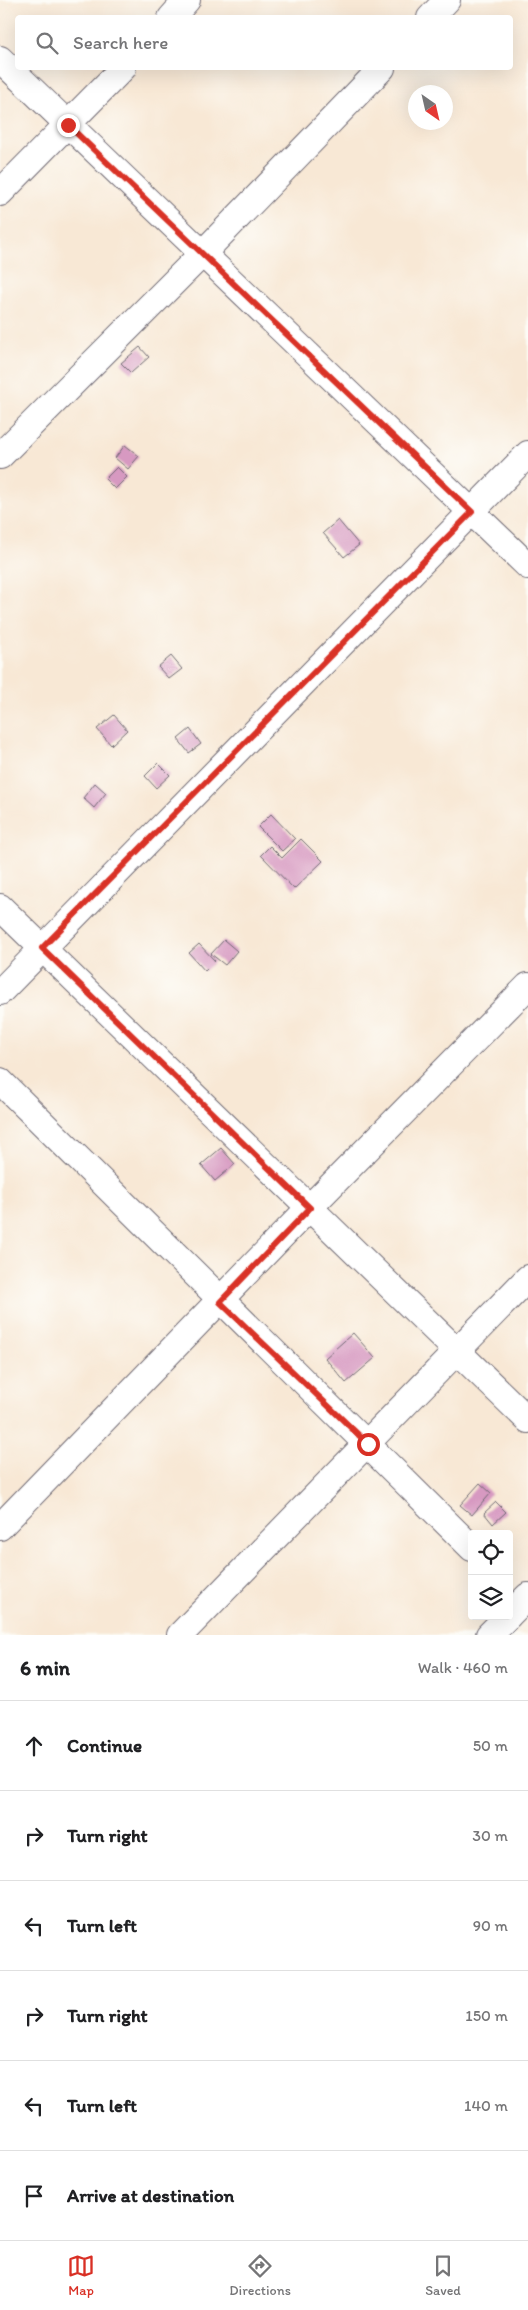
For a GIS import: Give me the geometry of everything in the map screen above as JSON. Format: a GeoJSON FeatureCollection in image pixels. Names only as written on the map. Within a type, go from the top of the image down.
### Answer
{"type":"FeatureCollection","features":[{"type":"Feature","properties":{"kind":"street"},"geometry":{"type":"LineString","coordinates":[[174,15],[187,0]]}},
{"type":"Feature","properties":{"kind":"street"},"geometry":{"type":"LineString","coordinates":[[433,15],[447,0]]}},
{"type":"Feature","properties":{"kind":"street"},"geometry":{"type":"LineString","coordinates":[[0,59],[528,566]]}},
{"type":"Feature","properties":{"kind":"street"},"geometry":{"type":"LineString","coordinates":[[0,194],[121,70]]}},
{"type":"Feature","properties":{"kind":"street"},"geometry":{"type":"LineString","coordinates":[[0,456],[202,254],[380,70]]}},
{"type":"Feature","properties":{"kind":"street"},"geometry":{"type":"LineString","coordinates":[[0,992],[528,454]]}},
{"type":"Feature","properties":{"kind":"street"},"geometry":{"type":"LineString","coordinates":[[0,907],[528,1420]]}},
{"type":"Feature","properties":{"kind":"street"},"geometry":{"type":"LineString","coordinates":[[0,1527],[528,986]]}},
{"type":"Feature","properties":{"kind":"street"},"geometry":{"type":"LineString","coordinates":[[0,1081],[220,1302],[368,1444],[468,1544]]}},
{"type":"Feature","properties":{"kind":"street"},"geometry":{"type":"LineString","coordinates":[[180,1635],[528,1278]]}},
{"type":"Feature","properties":{"kind":"street"},"geometry":{"type":"LineString","coordinates":[[489,1635],[518,1603]]}},
{"type":"Feature","properties":{"kind":"building"},"geometry":{"type":"Polygon","coordinates":[[[140,347],[149,357],[131,373],[121,363],[140,347]]]}},
{"type":"Feature","properties":{"kind":"building"},"geometry":{"type":"Polygon","coordinates":[[[125,445],[139,456],[128,469],[115,458],[125,445]]]}},
{"type":"Feature","properties":{"kind":"building"},"geometry":{"type":"Polygon","coordinates":[[[117,467],[127,477],[115,489],[105,479],[117,467]]]}},
{"type":"Feature","properties":{"kind":"building"},"geometry":{"type":"Polygon","coordinates":[[[338,520],[359,545],[344,557],[323,533],[338,520]]]}},
{"type":"Feature","properties":{"kind":"building"},"geometry":{"type":"Polygon","coordinates":[[[171,656],[182,669],[169,679],[158,667],[171,656]]]}},
{"type":"Feature","properties":{"kind":"building"},"geometry":{"type":"Polygon","coordinates":[[[114,715],[127,730],[111,745],[97,729],[114,715]]]}},
{"type":"Feature","properties":{"kind":"building"},"geometry":{"type":"Polygon","coordinates":[[[190,729],[201,744],[189,753],[178,739],[190,729]]]}},
{"type":"Feature","properties":{"kind":"building"},"geometry":{"type":"Polygon","coordinates":[[[158,763],[170,775],[156,788],[145,776],[158,763]]]}},
{"type":"Feature","properties":{"kind":"building"},"geometry":{"type":"Polygon","coordinates":[[[95,783],[106,793],[94,808],[83,798],[95,783]]]}},
{"type":"Feature","properties":{"kind":"building"},"geometry":{"type":"Polygon","coordinates":[[[271,814],[295,839],[282,851],[258,827],[271,814]]]}},
{"type":"Feature","properties":{"kind":"building"},"geometry":{"type":"Polygon","coordinates":[[[301,839],[323,861],[294,889],[261,855],[270,846],[282,858],[301,839]]]}},
{"type":"Feature","properties":{"kind":"building"},"geometry":{"type":"Polygon","coordinates":[[[224,940],[237,951],[225,965],[211,954],[224,940]]]}},
{"type":"Feature","properties":{"kind":"building"},"geometry":{"type":"Polygon","coordinates":[[[199,944],[215,961],[205,971],[189,953],[199,944]]]}},
{"type":"Feature","properties":{"kind":"building"},"geometry":{"type":"Polygon","coordinates":[[[221,1148],[235,1164],[215,1181],[201,1165],[221,1148]]]}},
{"type":"Feature","properties":{"kind":"building"},"geometry":{"type":"Polygon","coordinates":[[[353,1333],[375,1358],[346,1383],[325,1358],[353,1333]]]}},
{"type":"Feature","properties":{"kind":"building"},"geometry":{"type":"Polygon","coordinates":[[[480,1483],[491,1493],[472,1515],[460,1505],[480,1483]]]}},
{"type":"Feature","properties":{"kind":"building"},"geometry":{"type":"Polygon","coordinates":[[[496,1502],[506,1512],[493,1524],[484,1513],[496,1502]]]}},
{"type":"Feature","properties":{"kind":"route"},"geometry":{"type":"LineString","coordinates":[[68,125],[472,512],[42,948],[310,1208],[220,1302],[368,1444]]}}]}
